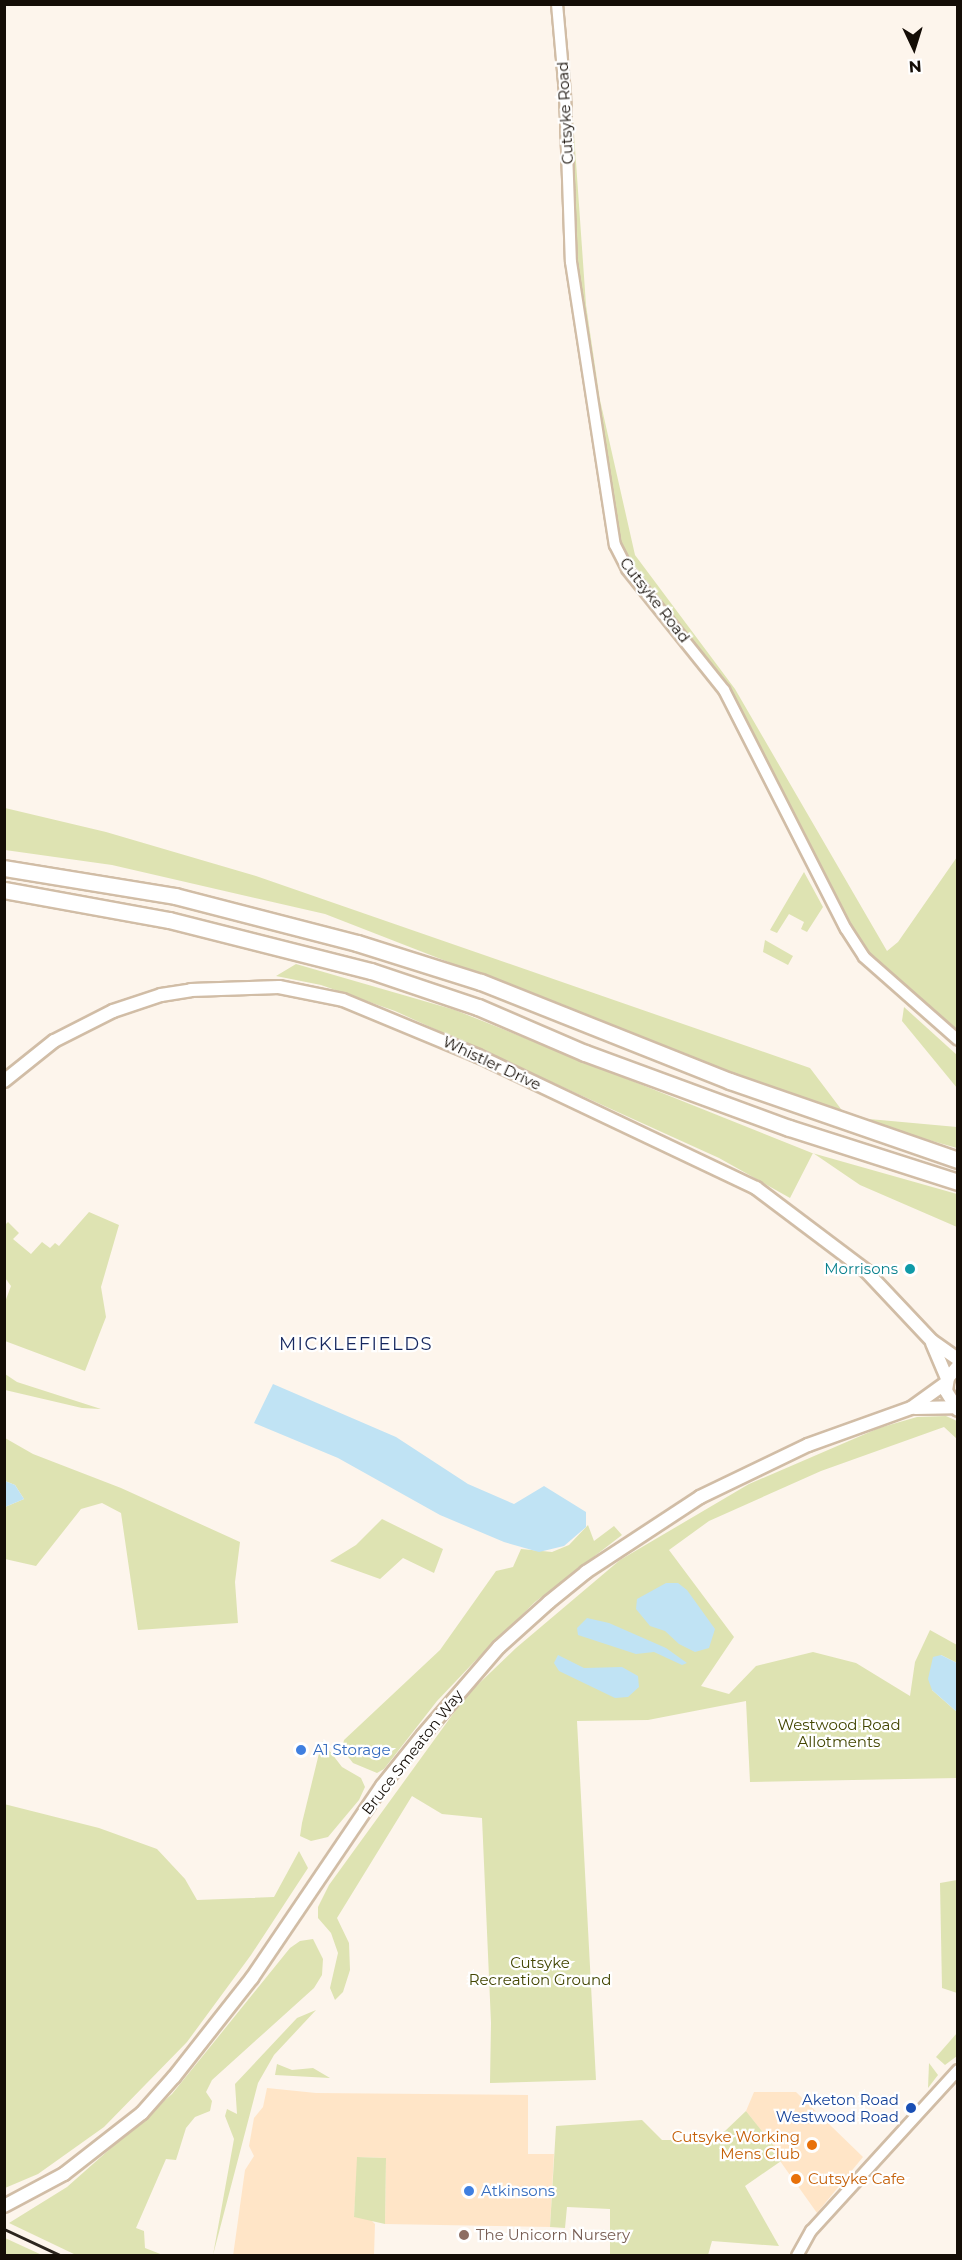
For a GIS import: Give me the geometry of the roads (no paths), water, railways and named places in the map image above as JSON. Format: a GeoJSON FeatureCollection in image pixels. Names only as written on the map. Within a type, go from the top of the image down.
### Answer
{"type":"FeatureCollection","features":[{"type":"Feature","properties":{"kind":"highway"},"geometry":{"type":"LineString","coordinates":[[4,868],[175,896],[357,943],[481,982],[730,1081],[957,1160]]}},
{"type":"Feature","properties":{"kind":"highway"},"geometry":{"type":"LineString","coordinates":[[4,890],[169,920],[371,970],[478,1007],[585,1053],[778,1125],[957,1182]]}},
{"type":"Feature","properties":{"kind":"main road","name":"Cutsyke Road"},"geometry":{"type":"LineString","coordinates":[[557,4],[567,116],[571,262],[615,545],[627,569],[724,690],[846,929],[864,957],[957,1040]]}},
{"type":"Feature","properties":{"kind":"main road","name":"Whistler Drive"},"geometry":{"type":"LineString","coordinates":[[4,1081],[63,1036],[113,1011],[160,995],[191,990],[279,987],[343,1000],[478,1056],[756,1188],[874,1278],[932,1341],[957,1359]]}},
{"type":"Feature","properties":{"kind":"main road","name":"Whistler Drive"},"geometry":{"type":"LineString","coordinates":[[932,1341],[956,1409]]}},
{"type":"Feature","properties":{"kind":"main road","name":"Bruce Smeaton Way"},"geometry":{"type":"LineString","coordinates":[[10,2204],[64,2174],[107,2141],[142,2112],[174,2077],[252,1978],[416,1743],[499,1647],[549,1602],[630,1542],[731,1481],[808,1445],[911,1408],[947,1381],[957,1366]]}},
{"type":"Feature","properties":{"kind":"main road","name":"Bruce Smeaton Way"},"geometry":{"type":"LineString","coordinates":[[911,1408],[956,1409]]}},
{"type":"Feature","properties":{"kind":"main road"},"geometry":{"type":"LineString","coordinates":[[797,2256],[811,2231],[957,2070]]}},
{"type":"Feature","properties":{"kind":"water"},"geometry":{"type":"Polygon","coordinates":[[[273,1384],[396,1437],[468,1484],[514,1504],[544,1486],[586,1512],[586,1527],[564,1546],[539,1552],[504,1542],[440,1515],[338,1458],[254,1423],[273,1384]]]}},
{"type":"Feature","properties":{"kind":"water"},"geometry":{"type":"Polygon","coordinates":[[[5,1481],[15,1485],[24,1499],[5,1507],[5,1481]]]}},
{"type":"Feature","properties":{"kind":"water"},"geometry":{"type":"Polygon","coordinates":[[[666,1583],[678,1583],[687,1590],[715,1629],[709,1648],[695,1652],[679,1644],[665,1631],[650,1626],[636,1609],[637,1599],[666,1583]]]}},
{"type":"Feature","properties":{"kind":"water"},"geometry":{"type":"Polygon","coordinates":[[[587,1618],[609,1623],[666,1648],[687,1663],[682,1665],[654,1652],[636,1654],[578,1635],[577,1628],[587,1618]]]}},
{"type":"Feature","properties":{"kind":"water"},"geometry":{"type":"Polygon","coordinates":[[[558,1655],[584,1668],[622,1667],[638,1676],[639,1687],[628,1697],[615,1698],[559,1671],[554,1663],[558,1655]]]}},
{"type":"Feature","properties":{"kind":"water"},"geometry":{"type":"Polygon","coordinates":[[[941,1655],[957,1663],[957,1712],[932,1690],[928,1679],[933,1657],[941,1655]]]}},
{"type":"Feature","properties":{"kind":"railway"},"geometry":{"type":"LineString","coordinates":[[4,2229],[62,2256]]}},
{"type":"Feature","properties":{"kind":"place","name":"Morrisons"},"geometry":{"type":"Point","coordinates":[910,1269]}},
{"type":"Feature","properties":{"kind":"place","name":"A1 Storage"},"geometry":{"type":"Point","coordinates":[301,1750]}},
{"type":"Feature","properties":{"kind":"place","name":"Aketon Road Westwood Road"},"geometry":{"type":"Point","coordinates":[911,2108]}},
{"type":"Feature","properties":{"kind":"place","name":"Cutsyke Working Mens Club"},"geometry":{"type":"Point","coordinates":[812,2145]}},
{"type":"Feature","properties":{"kind":"place","name":"Cutsyke Cafe"},"geometry":{"type":"Point","coordinates":[796,2179]}},
{"type":"Feature","properties":{"kind":"place","name":"Atkinsons"},"geometry":{"type":"Point","coordinates":[469,2191]}},
{"type":"Feature","properties":{"kind":"place","name":"The Unicorn Nursery"},"geometry":{"type":"Point","coordinates":[464,2235]}},
{"type":"Feature","properties":{"kind":"district","name":"MICKLEFIELDS"},"geometry":{"type":"Point","coordinates":[356,1344]}},
{"type":"Feature","properties":{"kind":"park label","name":"Westwood Road Allotments"},"geometry":{"type":"Point","coordinates":[839,1732]}},
{"type":"Feature","properties":{"kind":"park label","name":"Cutsyke Recreation Ground"},"geometry":{"type":"Point","coordinates":[540,1970]}}]}
